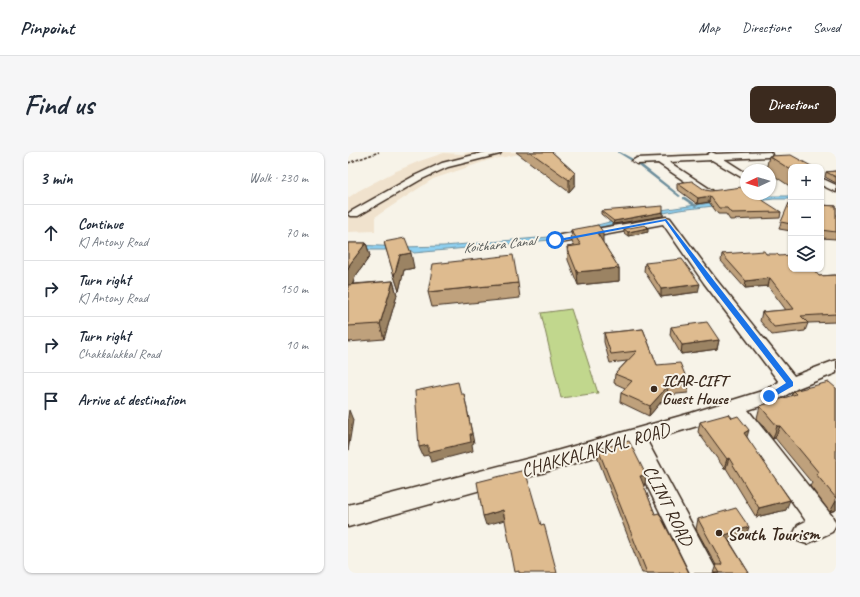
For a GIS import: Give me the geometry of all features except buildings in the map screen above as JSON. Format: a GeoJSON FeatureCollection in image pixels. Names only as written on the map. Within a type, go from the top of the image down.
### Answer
{"type":"FeatureCollection","features":[{"type":"Feature","properties":{"kind":"street"},"geometry":{"type":"LineString","coordinates":[[354,214],[417,178],[445,165],[482,153],[498,152]]}},
{"type":"Feature","properties":{"kind":"street"},"geometry":{"type":"LineString","coordinates":[[653,152],[635,157],[662,156],[672,159],[710,154],[766,153],[777,160],[724,165]]}},
{"type":"Feature","properties":{"kind":"street"},"geometry":{"type":"LineString","coordinates":[[710,154],[724,165],[740,174]]}},
{"type":"Feature","properties":{"kind":"street"},"geometry":{"type":"LineString","coordinates":[[662,156],[709,193]]}},
{"type":"Feature","properties":{"kind":"street"},"geometry":{"type":"LineString","coordinates":[[824,183],[836,189]]}},
{"type":"Feature","properties":{"kind":"street"},"geometry":{"type":"LineString","coordinates":[[555,240],[666,220],[709,280],[791,384]]}},
{"type":"Feature","properties":{"kind":"street","name":"CHAKKALAKKAL ROAD"},"geometry":{"type":"LineString","coordinates":[[348,516],[542,464],[735,407],[769,396],[791,384],[836,366]]}},
{"type":"Feature","properties":{"kind":"street"},"geometry":{"type":"LineString","coordinates":[[735,407],[824,524],[807,533]]}},
{"type":"Feature","properties":{"kind":"street","name":"CLINT ROAD"},"geometry":{"type":"LineString","coordinates":[[634,437],[704,573]]}},
{"type":"Feature","properties":{"kind":"shaded area"},"geometry":{"type":"Polygon","coordinates":[[[471,152],[530,152],[489,160],[433,179],[375,217],[375,231],[348,232],[348,198],[358,191],[394,172],[420,161],[444,153],[462,154],[471,152]]]}},
{"type":"Feature","properties":{"kind":"green space"},"geometry":{"type":"Polygon","coordinates":[[[571,309],[598,393],[561,398],[541,313],[571,309]]]}},
{"type":"Feature","properties":{"kind":"water","name":"Koithara Canal"},"geometry":{"type":"Polygon","coordinates":[[[776,196],[788,196],[788,199],[776,199],[776,196]]]}},
{"type":"Feature","properties":{"kind":"water","name":"Koithara Canal"},"geometry":{"type":"Polygon","coordinates":[[[731,200],[765,200],[679,210],[633,219],[550,240],[414,253],[410,250],[359,250],[356,245],[403,247],[444,246],[549,237],[654,211],[731,200]]]}},
{"type":"Feature","properties":{"kind":"waterway"},"geometry":{"type":"LineString","coordinates":[[618,152],[636,162],[680,196]]}},
{"type":"Feature","properties":{"kind":"waterway"},"geometry":{"type":"LineString","coordinates":[[684,198],[696,206]]}},
{"type":"Feature","properties":{"kind":"railway"},"geometry":{"type":"LineString","coordinates":[[348,163],[379,152]]}},
{"type":"Feature","properties":{"kind":"place","name":"ICAR-CIFT Guest House"},"geometry":{"type":"Point","coordinates":[654,389]}},
{"type":"Feature","properties":{"kind":"place","name":"South Tourism"},"geometry":{"type":"Point","coordinates":[719,533]}},
{"type":"Feature","properties":{"kind":"route"},"geometry":{"type":"LineString","coordinates":[[555,240],[666,220],[709,280],[791,384],[769,396]]}}]}
